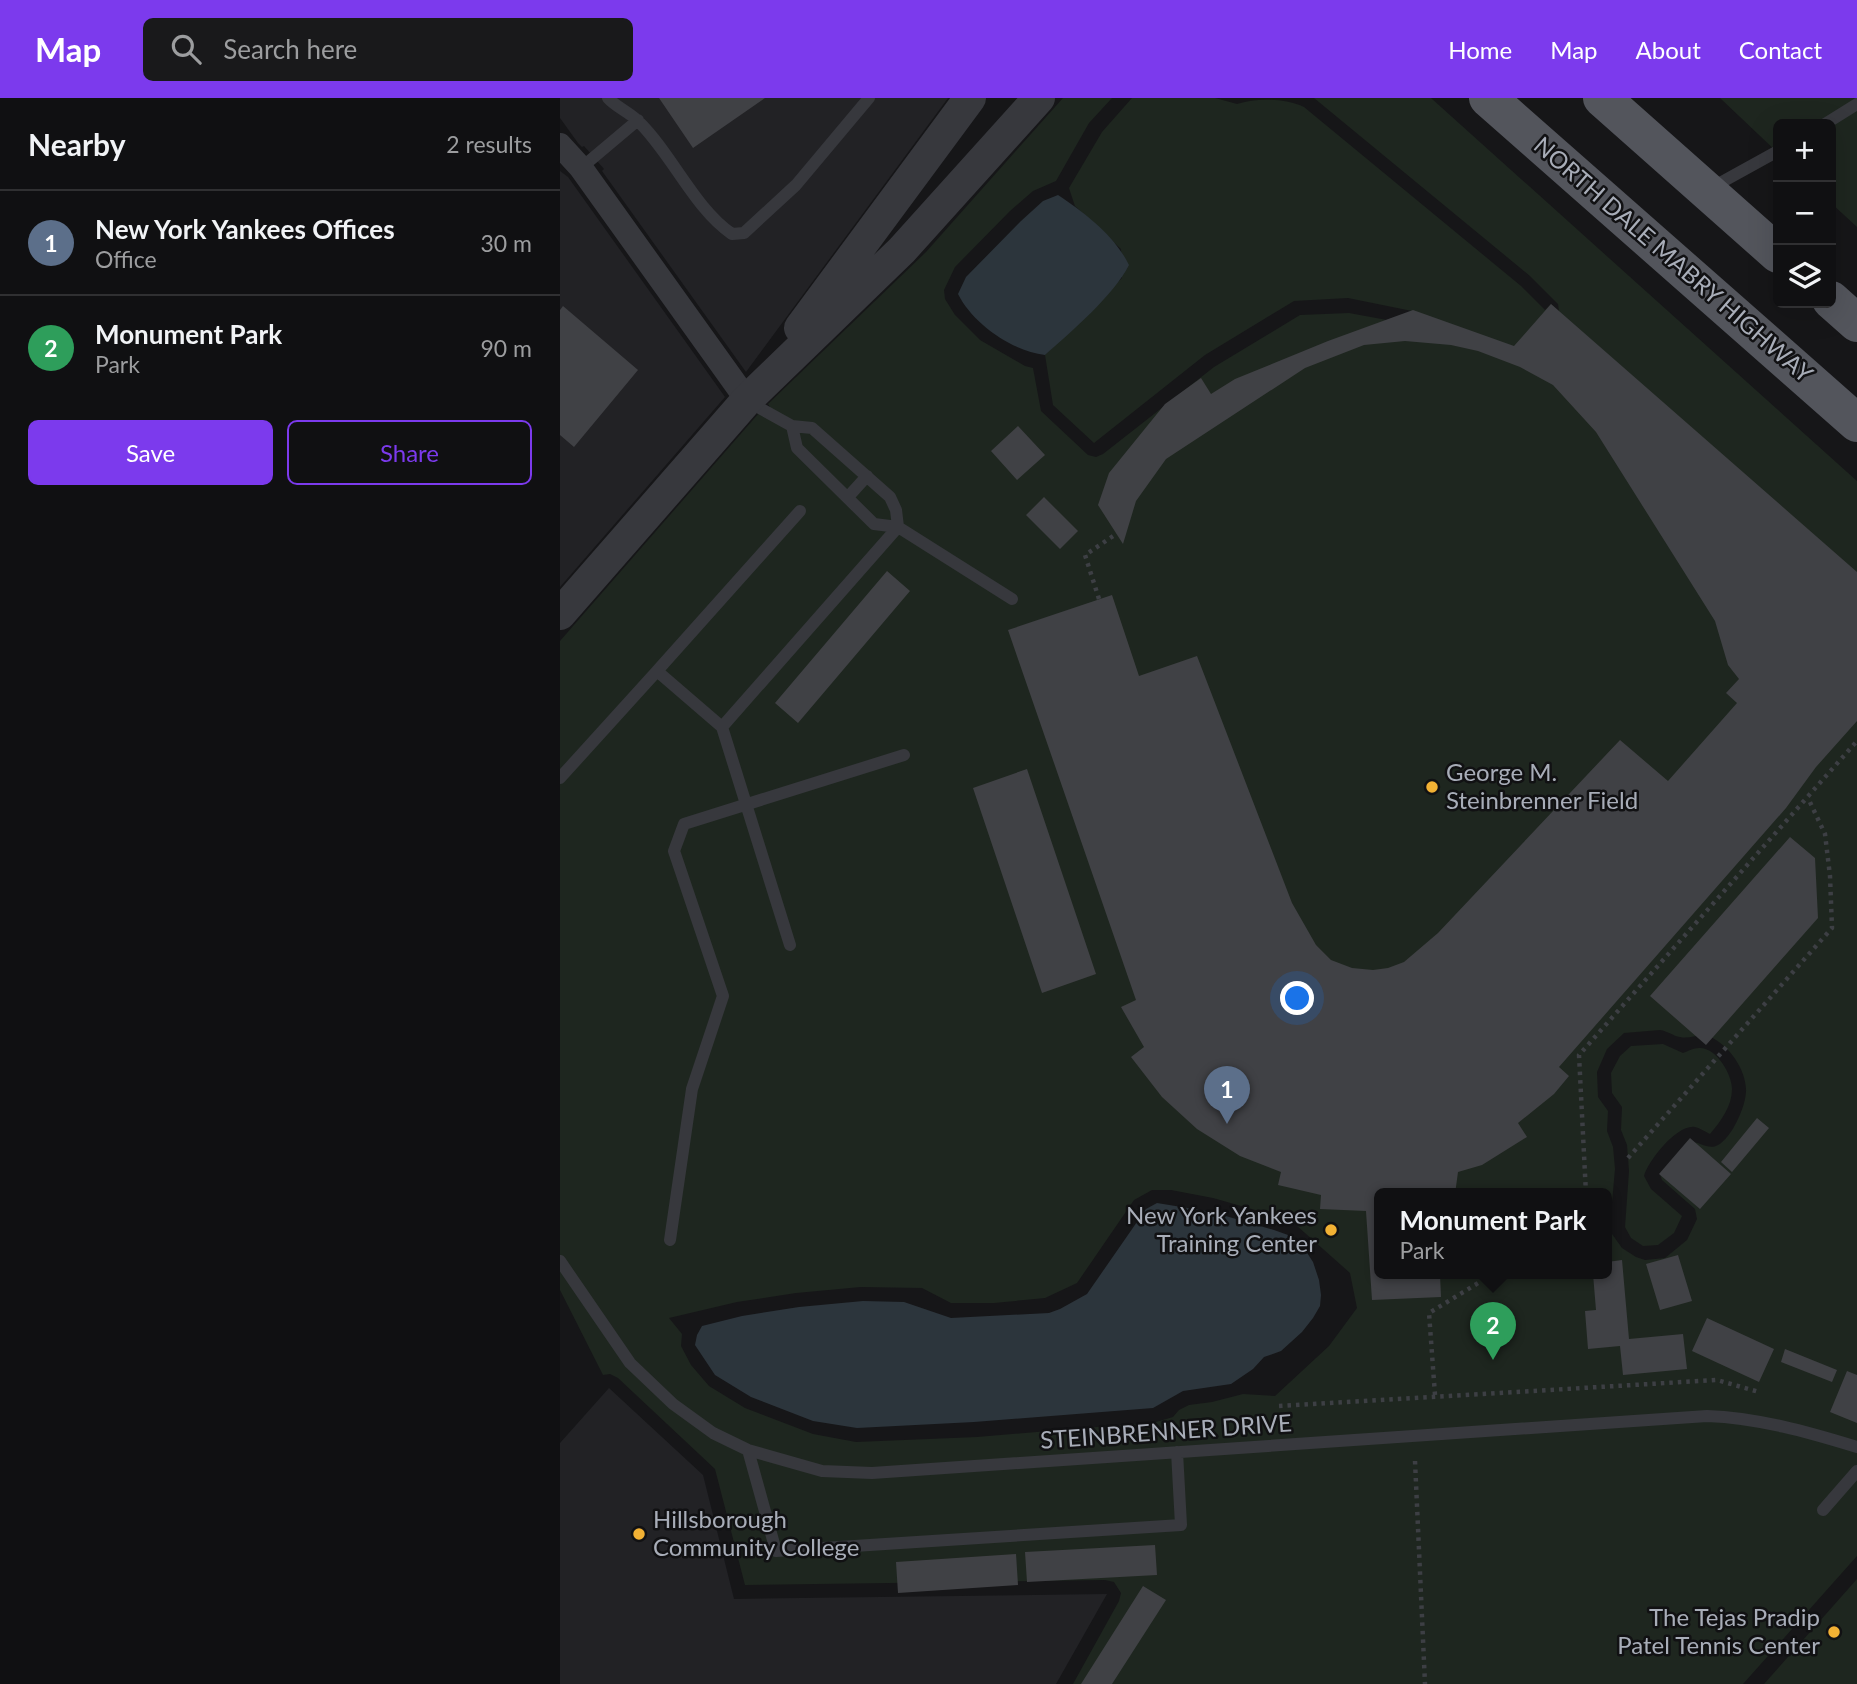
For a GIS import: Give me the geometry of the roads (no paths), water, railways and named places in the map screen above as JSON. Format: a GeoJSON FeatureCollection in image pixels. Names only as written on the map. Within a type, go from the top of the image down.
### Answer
{"type":"FeatureCollection","features":[{"type":"Feature","properties":{"kind":"main road","name":"NORTH DALE MABRY HIGHWAY"},"geometry":{"type":"LineString","coordinates":[[1488,98],[1857,423]]}},
{"type":"Feature","properties":{"kind":"main road"},"geometry":{"type":"LineString","coordinates":[[1602,98],[1773,250]]}},
{"type":"Feature","properties":{"kind":"main road"},"geometry":{"type":"LineString","coordinates":[[1836,304],[1857,323]]}},
{"type":"Feature","properties":{"kind":"street"},"geometry":{"type":"LineString","coordinates":[[560,614],[747,400],[970,98]]}},
{"type":"Feature","properties":{"kind":"street"},"geometry":{"type":"LineString","coordinates":[[747,400],[902,250],[1039,98]]}},
{"type":"Feature","properties":{"kind":"street"},"geometry":{"type":"LineString","coordinates":[[567,156],[747,400]]}},
{"type":"Feature","properties":{"kind":"lane"},"geometry":{"type":"LineString","coordinates":[[608,98],[638,120],[678,169],[716,223],[732,234],[744,233],[796,185],[869,98]]}},
{"type":"Feature","properties":{"kind":"lane"},"geometry":{"type":"LineString","coordinates":[[1833,119],[1857,104]]}},
{"type":"Feature","properties":{"kind":"lane"},"geometry":{"type":"LineString","coordinates":[[567,156],[638,120]]}},
{"type":"Feature","properties":{"kind":"lane"},"geometry":{"type":"LineString","coordinates":[[1706,191],[1773,154]]}},
{"type":"Feature","properties":{"kind":"lane"},"geometry":{"type":"LineString","coordinates":[[722,727],[898,527],[896,510],[890,497],[812,428],[792,426],[747,400]]}},
{"type":"Feature","properties":{"kind":"lane"},"geometry":{"type":"LineString","coordinates":[[792,426],[797,448],[874,524],[898,527],[1012,599]]}},
{"type":"Feature","properties":{"kind":"lane"},"geometry":{"type":"LineString","coordinates":[[848,498],[867,476]]}},
{"type":"Feature","properties":{"kind":"lane"},"geometry":{"type":"LineString","coordinates":[[560,778],[800,511]]}},
{"type":"Feature","properties":{"kind":"lane"},"geometry":{"type":"LineString","coordinates":[[657,671],[722,727],[790,946]]}},
{"type":"Feature","properties":{"kind":"lane"},"geometry":{"type":"LineString","coordinates":[[670,1240],[692,1089],[723,996],[674,851],[684,824],[904,755]]}},
{"type":"Feature","properties":{"kind":"lane","name":"STEINBRENNER DRIVE"},"geometry":{"type":"LineString","coordinates":[[560,1261],[629,1363],[673,1404],[713,1433],[748,1450],[822,1471],[872,1473],[1707,1416],[1733,1417],[1797,1428],[1857,1447]]}},
{"type":"Feature","properties":{"kind":"lane"},"geometry":{"type":"LineString","coordinates":[[748,1450],[776,1551],[1181,1525],[1177,1452]]}},
{"type":"Feature","properties":{"kind":"lane"},"geometry":{"type":"LineString","coordinates":[[1823,1510],[1857,1471]]}},
{"type":"Feature","properties":{"kind":"place","name":"George M. Steinbrenner Field"},"geometry":{"type":"Point","coordinates":[1432,787]}},
{"type":"Feature","properties":{"kind":"place","name":"New York Yankees Offices"},"geometry":{"type":"Point","coordinates":[1227,1124]}},
{"type":"Feature","properties":{"kind":"place","name":"New York Yankees Training Center"},"geometry":{"type":"Point","coordinates":[1331,1230]}},
{"type":"Feature","properties":{"kind":"place","name":"Monument Park"},"geometry":{"type":"Point","coordinates":[1493,1360]}},
{"type":"Feature","properties":{"kind":"place","name":"Hillsborough Community College"},"geometry":{"type":"Point","coordinates":[639,1534]}},
{"type":"Feature","properties":{"kind":"place","name":"The Tejas Pradip Patel Tennis Center"},"geometry":{"type":"Point","coordinates":[1834,1632]}}]}
